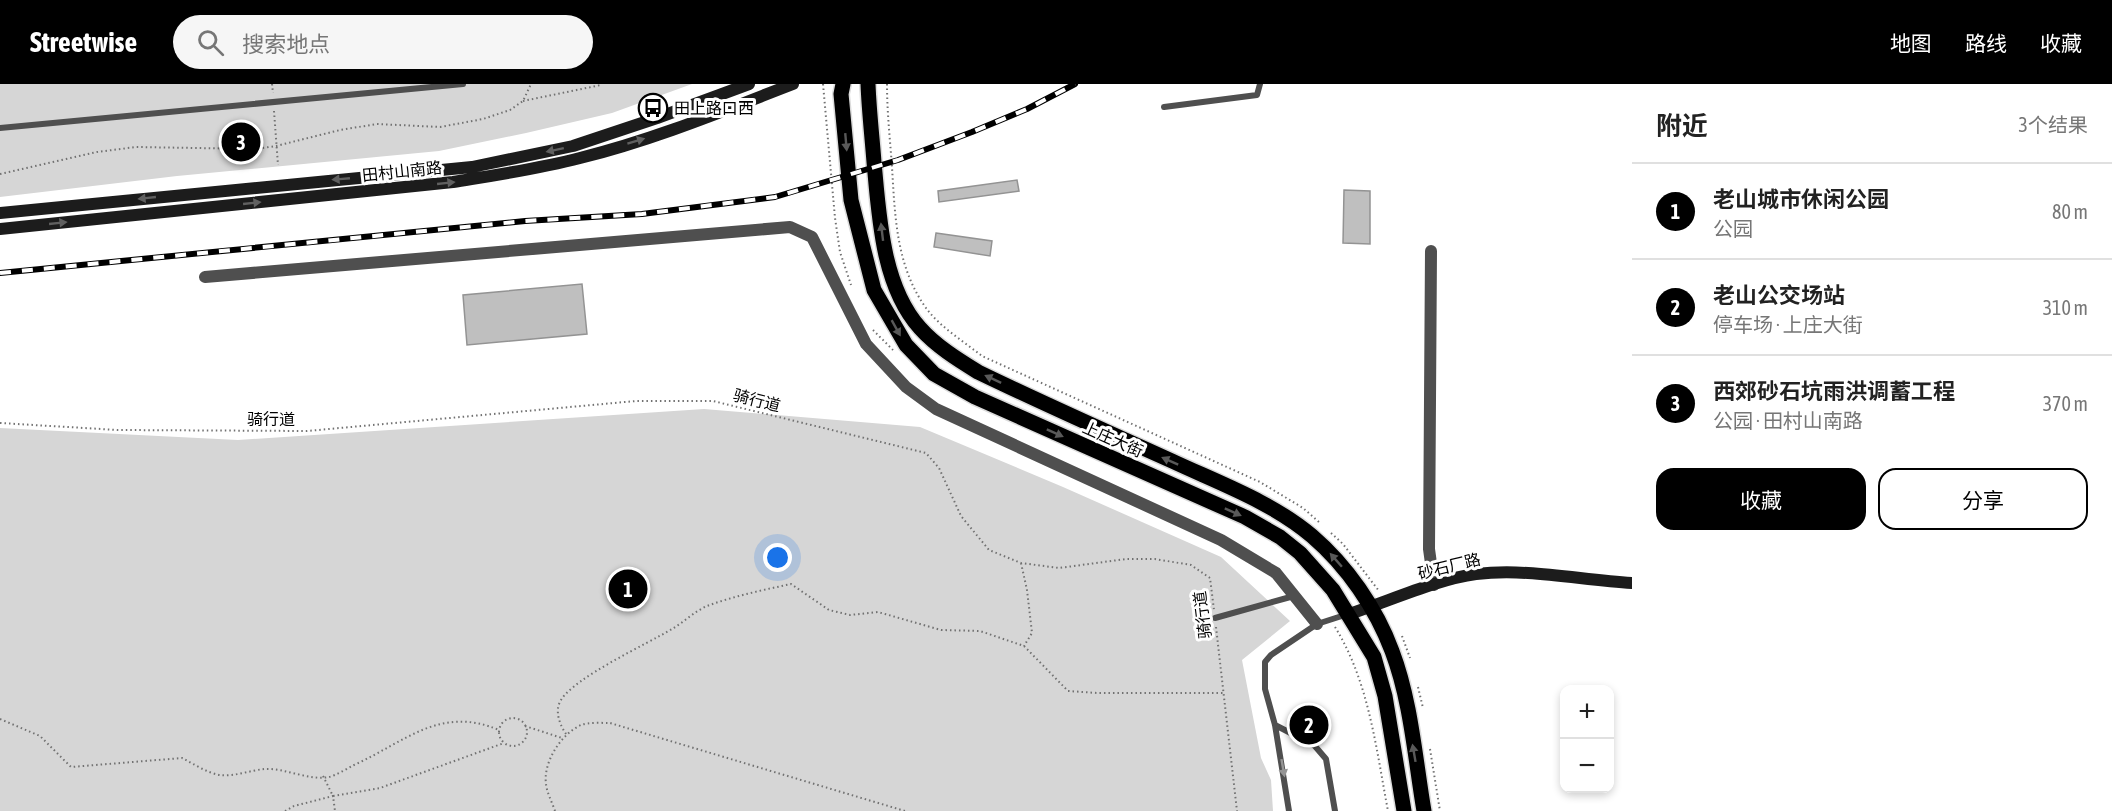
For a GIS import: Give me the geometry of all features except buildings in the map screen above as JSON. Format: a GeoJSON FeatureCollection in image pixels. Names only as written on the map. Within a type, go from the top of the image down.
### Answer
{"type":"FeatureCollection","features":[{"type":"Feature","properties":{"kind":"main road","name":"田村山南路"},"geometry":{"type":"LineString","coordinates":[[0,213],[472,167],[573,146],[749,84]]}},
{"type":"Feature","properties":{"kind":"main road","name":"田村山南路"},"geometry":{"type":"LineString","coordinates":[[0,229],[453,182],[508,174],[581,158],[684,127],[793,84]]}},
{"type":"Feature","properties":{"kind":"main road","name":"上庄大街"},"geometry":{"type":"LineString","coordinates":[[843,84],[841,94],[851,200],[862,249],[874,290],[906,345],[934,374],[975,397],[1245,517],[1280,537],[1300,553],[1333,590],[1374,657],[1384,696],[1404,811]]}},
{"type":"Feature","properties":{"kind":"main road","name":"上庄大街"},"geometry":{"type":"LineString","coordinates":[[868,84],[883,242],[896,287],[905,307],[919,327],[947,353],[978,372],[1229,487],[1294,522],[1313,536],[1334,557],[1371,607],[1392,651],[1404,696],[1424,811]]}},
{"type":"Feature","properties":{"kind":"main road","name":"砂石厂路"},"geometry":{"type":"LineString","coordinates":[[1349,614],[1474,574],[1511,572],[1632,583]]}},
{"type":"Feature","properties":{"kind":"street"},"geometry":{"type":"LineString","coordinates":[[205,277],[790,228],[812,237],[866,344],[906,387],[946,414],[1221,540],[1276,573],[1317,624]]}},
{"type":"Feature","properties":{"kind":"street"},"geometry":{"type":"LineString","coordinates":[[1431,251],[1429,549],[1434,585]]}},
{"type":"Feature","properties":{"kind":"lane"},"geometry":{"type":"LineString","coordinates":[[0,128],[463,84]]}},
{"type":"Feature","properties":{"kind":"lane"},"geometry":{"type":"LineString","coordinates":[[1164,107],[1257,95],[1260,84]]}},
{"type":"Feature","properties":{"kind":"lane"},"geometry":{"type":"LineString","coordinates":[[1215,618],[1295,596]]}},
{"type":"Feature","properties":{"kind":"lane"},"geometry":{"type":"LineString","coordinates":[[1288,811],[1275,725],[1265,689],[1265,662],[1271,655],[1317,624],[1349,614]]}},
{"type":"Feature","properties":{"kind":"lane"},"geometry":{"type":"LineString","coordinates":[[1275,725],[1314,746],[1326,759],[1335,811]]}},
{"type":"Feature","properties":{"kind":"path"},"geometry":{"type":"LineString","coordinates":[[524,101],[531,84]]}},
{"type":"Feature","properties":{"kind":"path"},"geometry":{"type":"LineString","coordinates":[[0,174],[97,152],[136,147],[256,148],[276,146],[340,130],[377,124],[440,127],[483,119],[510,110],[524,101],[601,85]]}},
{"type":"Feature","properties":{"kind":"path"},"geometry":{"type":"LineString","coordinates":[[273,103],[278,165]]}},
{"type":"Feature","properties":{"kind":"path","name":"骑行道"},"geometry":{"type":"LineString","coordinates":[[0,423],[118,430],[307,431],[636,401],[713,401],[926,453],[939,468],[961,516],[989,550],[1021,563],[1059,568],[1126,560],[1191,564],[1210,578],[1237,811]]}},
{"type":"Feature","properties":{"kind":"path"},"geometry":{"type":"LineString","coordinates":[[1021,563],[1032,633],[1024,646]]}},
{"type":"Feature","properties":{"kind":"path"},"geometry":{"type":"LineString","coordinates":[[566,734],[560,725],[558,710],[561,700],[593,673],[674,628],[704,607],[791,584],[829,610],[850,615],[878,612],[941,630],[980,631],[1024,646],[1068,691],[1224,693]]}},
{"type":"Feature","properties":{"kind":"path"},"geometry":{"type":"LineString","coordinates":[[525,726],[526,735],[521,743],[513,746],[504,743],[500,737],[499,730],[503,722],[511,718],[519,720],[525,726],[563,738]]}},
{"type":"Feature","properties":{"kind":"path"},"geometry":{"type":"LineString","coordinates":[[0,719],[40,736],[72,767],[182,758],[221,775],[268,769],[328,777],[442,722],[469,721],[486,724],[499,730]]}},
{"type":"Feature","properties":{"kind":"path"},"geometry":{"type":"LineString","coordinates":[[555,811],[548,791],[546,771],[554,751],[566,734],[583,724],[610,723],[905,811]]}},
{"type":"Feature","properties":{"kind":"path"},"geometry":{"type":"LineString","coordinates":[[285,811],[294,806],[333,796],[380,788],[504,743]]}},
{"type":"Feature","properties":{"kind":"path"},"geometry":{"type":"LineString","coordinates":[[323,776],[333,796],[335,811]]}},
{"type":"Feature","properties":{"kind":"shaded area"},"geometry":{"type":"Polygon","coordinates":[[[0,84],[692,84],[612,113],[439,151],[177,176],[0,197],[0,84]]]}},
{"type":"Feature","properties":{"kind":"shaded area"},"geometry":{"type":"Polygon","coordinates":[[[704,409],[920,427],[1221,557],[1290,621],[1242,660],[1261,758],[1271,780],[1273,811],[0,811],[0,428],[238,440],[704,409]]]}},
{"type":"Feature","properties":{"kind":"railway"},"geometry":{"type":"LineString","coordinates":[[0,273],[525,221],[642,214],[775,197],[898,160],[1027,109],[1075,84]]}},
{"type":"Feature","properties":{"kind":"place","name":"田上路口西"},"geometry":{"type":"Point","coordinates":[653,108]}},
{"type":"Feature","properties":{"kind":"place","name":"西郊砂石坑雨洪调蓄工程"},"geometry":{"type":"Point","coordinates":[241,142]}},
{"type":"Feature","properties":{"kind":"place","name":"老山城市休闲公园"},"geometry":{"type":"Point","coordinates":[628,589]}},
{"type":"Feature","properties":{"kind":"place","name":"老山公交场站"},"geometry":{"type":"Point","coordinates":[1309,725]}}]}
